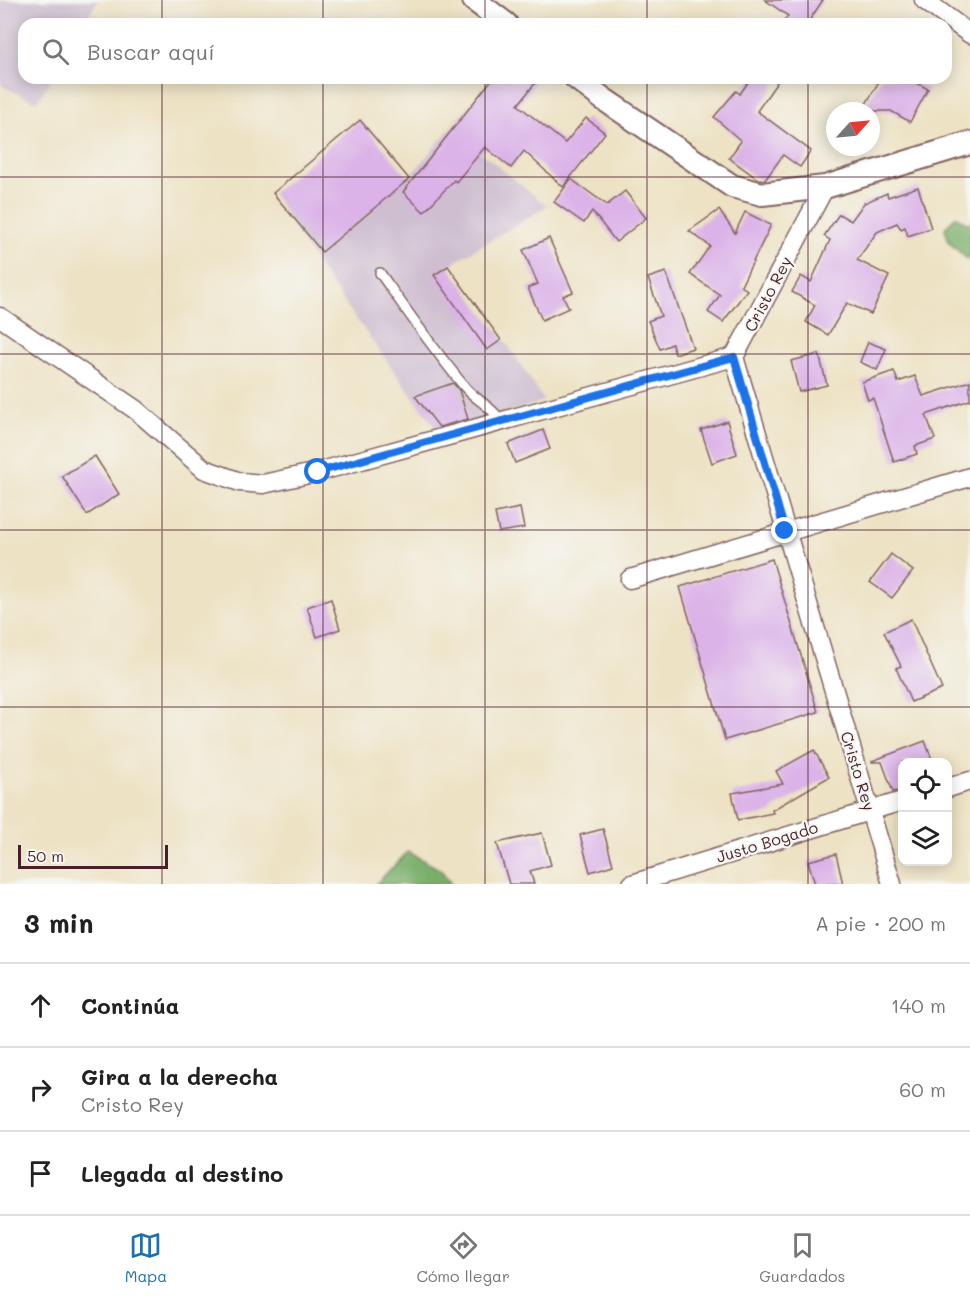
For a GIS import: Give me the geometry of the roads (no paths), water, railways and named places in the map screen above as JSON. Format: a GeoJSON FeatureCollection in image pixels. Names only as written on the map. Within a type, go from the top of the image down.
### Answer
{"type":"FeatureCollection","features":[{"type":"Feature","properties":{"kind":"street"},"geometry":{"type":"LineString","coordinates":[[474,0],[498,18]]}},
{"type":"Feature","properties":{"kind":"street"},"geometry":{"type":"LineString","coordinates":[[924,0],[948,18]]}},
{"type":"Feature","properties":{"kind":"street"},"geometry":{"type":"LineString","coordinates":[[952,21],[970,34]]}},
{"type":"Feature","properties":{"kind":"street"},"geometry":{"type":"LineString","coordinates":[[584,84],[732,186],[762,194],[825,187],[970,143]]}},
{"type":"Feature","properties":{"kind":"street","name":"Cristo Rey"},"geometry":{"type":"LineString","coordinates":[[825,187],[734,357],[892,884]]}},
{"type":"Feature","properties":{"kind":"street"},"geometry":{"type":"LineString","coordinates":[[0,317],[136,410],[204,469],[240,482],[263,484],[296,477],[734,357]]}},
{"type":"Feature","properties":{"kind":"street"},"geometry":{"type":"LineString","coordinates":[[630,579],[970,477]]}},
{"type":"Feature","properties":{"kind":"street"},"geometry":{"type":"LineString","coordinates":[[952,787],[970,781]]}},
{"type":"Feature","properties":{"kind":"street","name":"Justo Bogado"},"geometry":{"type":"LineString","coordinates":[[632,884],[898,802]]}},
{"type":"Feature","properties":{"kind":"lane"},"geometry":{"type":"LineString","coordinates":[[380,273],[455,376],[470,394],[491,409],[501,421]]}}]}
